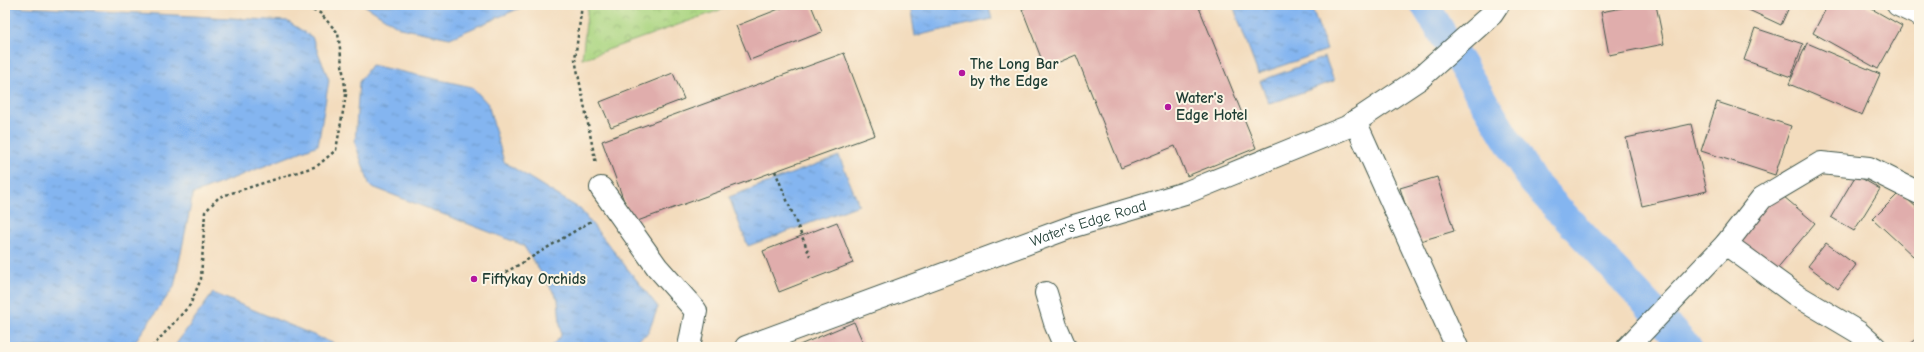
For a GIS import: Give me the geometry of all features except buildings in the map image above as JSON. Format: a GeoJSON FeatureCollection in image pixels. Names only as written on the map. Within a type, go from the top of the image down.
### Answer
{"type":"FeatureCollection","features":[{"type":"Feature","properties":{"kind":"street"},"geometry":{"type":"LineString","coordinates":[[1898,5],[1919,15]]}},
{"type":"Feature","properties":{"kind":"street","name":"Water's Edge Road"},"geometry":{"type":"LineString","coordinates":[[746,347],[1074,226],[1185,193],[1347,127],[1419,79],[1495,9]]}},
{"type":"Feature","properties":{"kind":"street"},"geometry":{"type":"LineString","coordinates":[[1355,121],[1458,347]]}},
{"type":"Feature","properties":{"kind":"street"},"geometry":{"type":"LineString","coordinates":[[1630,346],[1690,280],[1726,244],[1762,198],[1821,163],[1869,168],[1919,193]]}},
{"type":"Feature","properties":{"kind":"street"},"geometry":{"type":"LineString","coordinates":[[601,188],[657,267],[696,311],[689,347]]}},
{"type":"Feature","properties":{"kind":"street"},"geometry":{"type":"LineString","coordinates":[[1726,244],[1796,295],[1858,332],[1875,347]]}},
{"type":"Feature","properties":{"kind":"street"},"geometry":{"type":"LineString","coordinates":[[1046,293],[1056,326],[1065,347]]}},
{"type":"Feature","properties":{"kind":"path"},"geometry":{"type":"LineString","coordinates":[[152,347],[190,305],[202,279],[205,212],[219,196],[318,166],[336,150],[346,95],[338,33],[320,13],[296,5]]}},
{"type":"Feature","properties":{"kind":"path"},"geometry":{"type":"LineString","coordinates":[[582,5],[575,59],[601,188]]}},
{"type":"Feature","properties":{"kind":"path"},"geometry":{"type":"LineString","coordinates":[[775,171],[810,256]]}},
{"type":"Feature","properties":{"kind":"path"},"geometry":{"type":"LineString","coordinates":[[495,278],[596,218]]}},
{"type":"Feature","properties":{"kind":"green space"},"geometry":{"type":"Polygon","coordinates":[[[588,5],[734,5],[582,59],[588,5]]]}},
{"type":"Feature","properties":{"kind":"water"},"geometry":{"type":"Polygon","coordinates":[[[364,5],[527,5],[450,38],[400,28],[364,5]]]}},
{"type":"Feature","properties":{"kind":"water"},"geometry":{"type":"Polygon","coordinates":[[[910,5],[988,5],[992,19],[915,36],[910,5]]]}},
{"type":"Feature","properties":{"kind":"water"},"geometry":{"type":"Polygon","coordinates":[[[1233,5],[1311,5],[1327,50],[1258,74],[1233,5]]]}},
{"type":"Feature","properties":{"kind":"water"},"geometry":{"type":"Polygon","coordinates":[[[5,6],[287,21],[312,37],[329,80],[318,145],[193,194],[174,287],[131,347],[5,347],[5,6]]]}},
{"type":"Feature","properties":{"kind":"water"},"geometry":{"type":"Polygon","coordinates":[[[1325,57],[1334,81],[1269,104],[1260,81],[1325,57]]]}},
{"type":"Feature","properties":{"kind":"water"},"geometry":{"type":"Polygon","coordinates":[[[371,65],[472,87],[488,104],[504,162],[580,209],[658,307],[648,333],[627,347],[550,347],[561,336],[558,299],[523,245],[370,186],[355,143],[359,82],[371,65]]]}},
{"type":"Feature","properties":{"kind":"water"},"geometry":{"type":"Polygon","coordinates":[[[839,156],[859,205],[748,246],[729,197],[839,156]]]}},
{"type":"Feature","properties":{"kind":"water"},"geometry":{"type":"Polygon","coordinates":[[[213,293],[342,347],[174,347],[213,293]]]}},
{"type":"Feature","properties":{"kind":"waterway"},"geometry":{"type":"LineString","coordinates":[[1425,5],[1533,182],[1687,347]]}},
{"type":"Feature","properties":{"kind":"place","name":"The Long Bar by the Edge"},"geometry":{"type":"Point","coordinates":[962,73]}},
{"type":"Feature","properties":{"kind":"place","name":"Water's Edge Hotel"},"geometry":{"type":"Point","coordinates":[1168,107]}},
{"type":"Feature","properties":{"kind":"place","name":"Fiftykay Orchids"},"geometry":{"type":"Point","coordinates":[474,279]}}]}
